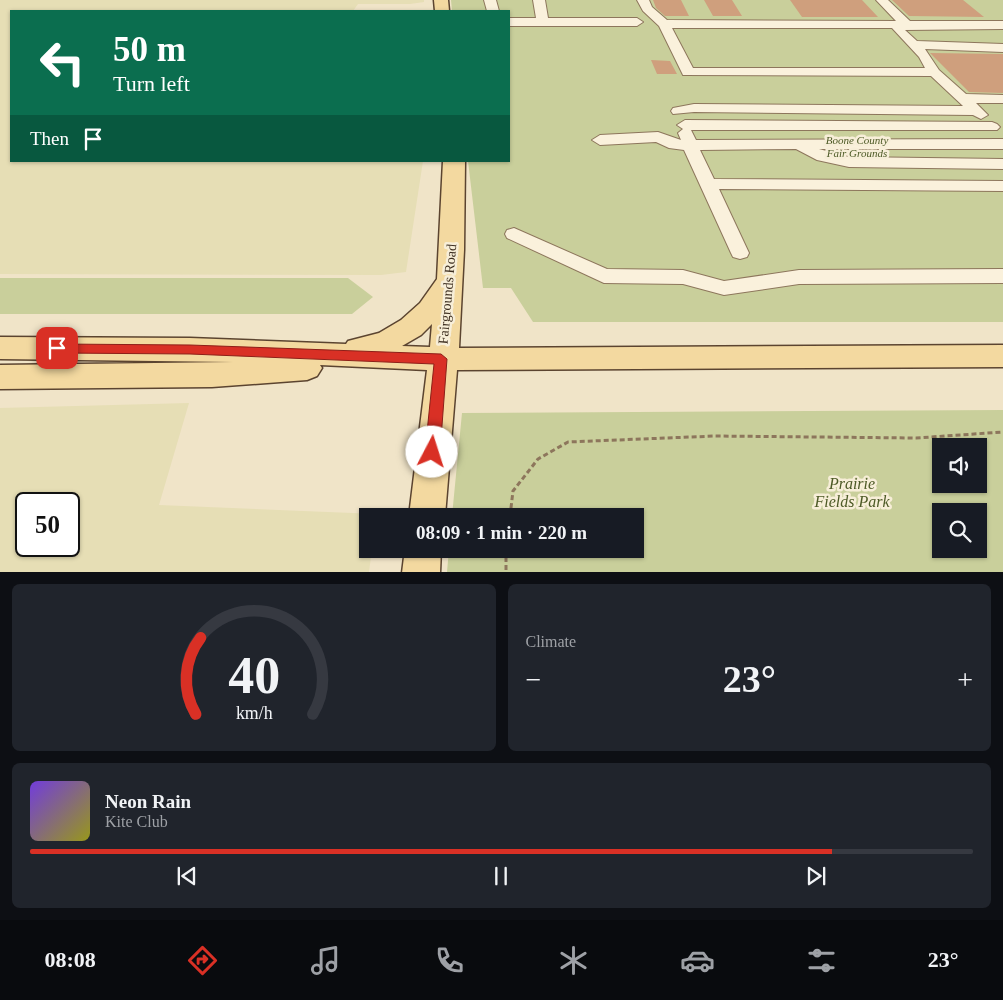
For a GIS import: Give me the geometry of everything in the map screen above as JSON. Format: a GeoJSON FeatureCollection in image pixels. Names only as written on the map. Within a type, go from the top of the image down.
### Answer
{"type":"FeatureCollection","features":[{"type":"Feature","properties":{"kind":"main road","name":"Fairgrounds Road"},"geometry":{"type":"LineString","coordinates":[[428,508],[449,281],[454,210],[454,162]]}},
{"type":"Feature","properties":{"kind":"main road"},"geometry":{"type":"LineString","coordinates":[[332,355],[368,347],[396,337],[418,324],[430,312],[449,281]]}},
{"type":"Feature","properties":{"kind":"main road"},"geometry":{"type":"LineString","coordinates":[[0,348],[190,349],[441,359],[1003,356]]}},
{"type":"Feature","properties":{"kind":"main road"},"geometry":{"type":"LineString","coordinates":[[0,377],[212,375],[441,359]]}},
{"type":"Feature","properties":{"kind":"main road"},"geometry":{"type":"LineString","coordinates":[[421,572],[422,558]]}},
{"type":"Feature","properties":{"kind":"lane"},"geometry":{"type":"LineString","coordinates":[[539,0],[543,22]]}},
{"type":"Feature","properties":{"kind":"lane"},"geometry":{"type":"LineString","coordinates":[[643,0],[647,9],[664,24],[688,72],[934,72]]}},
{"type":"Feature","properties":{"kind":"lane"},"geometry":{"type":"LineString","coordinates":[[882,0],[906,24]]}},
{"type":"Feature","properties":{"kind":"lane"},"geometry":{"type":"LineString","coordinates":[[510,22],[637,22]]}},
{"type":"Feature","properties":{"kind":"lane"},"geometry":{"type":"LineString","coordinates":[[664,24],[1003,25]]}},
{"type":"Feature","properties":{"kind":"lane"},"geometry":{"type":"LineString","coordinates":[[906,24],[898,29],[924,55],[934,72],[998,132]]}},
{"type":"Feature","properties":{"kind":"lane"},"geometry":{"type":"LineString","coordinates":[[914,45],[1003,48]]}},
{"type":"Feature","properties":{"kind":"lane"},"geometry":{"type":"LineString","coordinates":[[962,98],[1003,99]]}},
{"type":"Feature","properties":{"kind":"lane"},"geometry":{"type":"LineString","coordinates":[[680,115],[694,108],[976,110]]}},
{"type":"Feature","properties":{"kind":"lane"},"geometry":{"type":"LineString","coordinates":[[680,115],[998,132]]}},
{"type":"Feature","properties":{"kind":"lane"},"geometry":{"type":"LineString","coordinates":[[680,115],[690,145],[740,253]]}},
{"type":"Feature","properties":{"kind":"lane"},"geometry":{"type":"LineString","coordinates":[[600,140],[658,137],[675,145],[1003,144]]}},
{"type":"Feature","properties":{"kind":"lane"},"geometry":{"type":"LineString","coordinates":[[795,144],[823,157],[849,162],[1003,164]]}},
{"type":"Feature","properties":{"kind":"lane"},"geometry":{"type":"LineString","coordinates":[[708,184],[1003,186]]}},
{"type":"Feature","properties":{"kind":"lane"},"geometry":{"type":"LineString","coordinates":[[514,234],[604,276],[683,278],[1003,276]]}},
{"type":"Feature","properties":{"kind":"path"},"geometry":{"type":"LineString","coordinates":[[511,508],[513,491],[538,459],[568,442],[715,436],[916,438],[1003,432]]}},
{"type":"Feature","properties":{"kind":"path"},"geometry":{"type":"LineString","coordinates":[[506,558],[506,572]]}},
{"type":"Feature","properties":{"kind":"shaded area"},"geometry":{"type":"Polygon","coordinates":[[[0,0],[424,0],[424,2],[410,4],[358,4],[354,10],[10,10],[10,162],[423,162],[406,272],[381,275],[0,274],[0,0]]]}},
{"type":"Feature","properties":{"kind":"shaded area"},"geometry":{"type":"Polygon","coordinates":[[[189,403],[159,505],[359,513],[359,558],[371,558],[369,572],[0,572],[0,408],[189,403]]]}},
{"type":"Feature","properties":{"kind":"green space","name":"Boone County Fair Grounds"},"geometry":{"type":"Polygon","coordinates":[[[451,0],[1003,0],[1003,322],[533,322],[511,288],[483,288],[468,162],[510,162],[510,10],[452,10],[451,0]]]}},
{"type":"Feature","properties":{"kind":"green space"},"geometry":{"type":"Polygon","coordinates":[[[0,278],[348,278],[373,297],[352,314],[0,314],[0,278]]]}},
{"type":"Feature","properties":{"kind":"green space","name":"Prairie Fields Park"},"geometry":{"type":"Polygon","coordinates":[[[1003,410],[1003,572],[447,572],[448,558],[644,558],[644,508],[453,508],[462,413],[1003,410]]]}},
{"type":"Feature","properties":{"kind":"building"},"geometry":{"type":"Polygon","coordinates":[[[653,0],[681,0],[689,16],[665,16],[656,8],[653,0]]]}},
{"type":"Feature","properties":{"kind":"building"},"geometry":{"type":"Polygon","coordinates":[[[704,0],[732,0],[742,16],[713,16],[704,0]]]}},
{"type":"Feature","properties":{"kind":"building"},"geometry":{"type":"Polygon","coordinates":[[[790,0],[862,0],[878,17],[802,17],[790,0]]]}},
{"type":"Feature","properties":{"kind":"building"},"geometry":{"type":"Polygon","coordinates":[[[892,0],[963,0],[984,17],[909,16],[892,0]]]}},
{"type":"Feature","properties":{"kind":"building"},"geometry":{"type":"Polygon","coordinates":[[[930,53],[1003,54],[1003,93],[969,92],[930,53]]]}},
{"type":"Feature","properties":{"kind":"building"},"geometry":{"type":"Polygon","coordinates":[[[651,60],[670,61],[677,74],[657,74],[651,60]]]}},
{"type":"Feature","properties":{"kind":"route"},"geometry":{"type":"LineString","coordinates":[[57,348],[190,349],[441,359],[432,452]]}}]}
